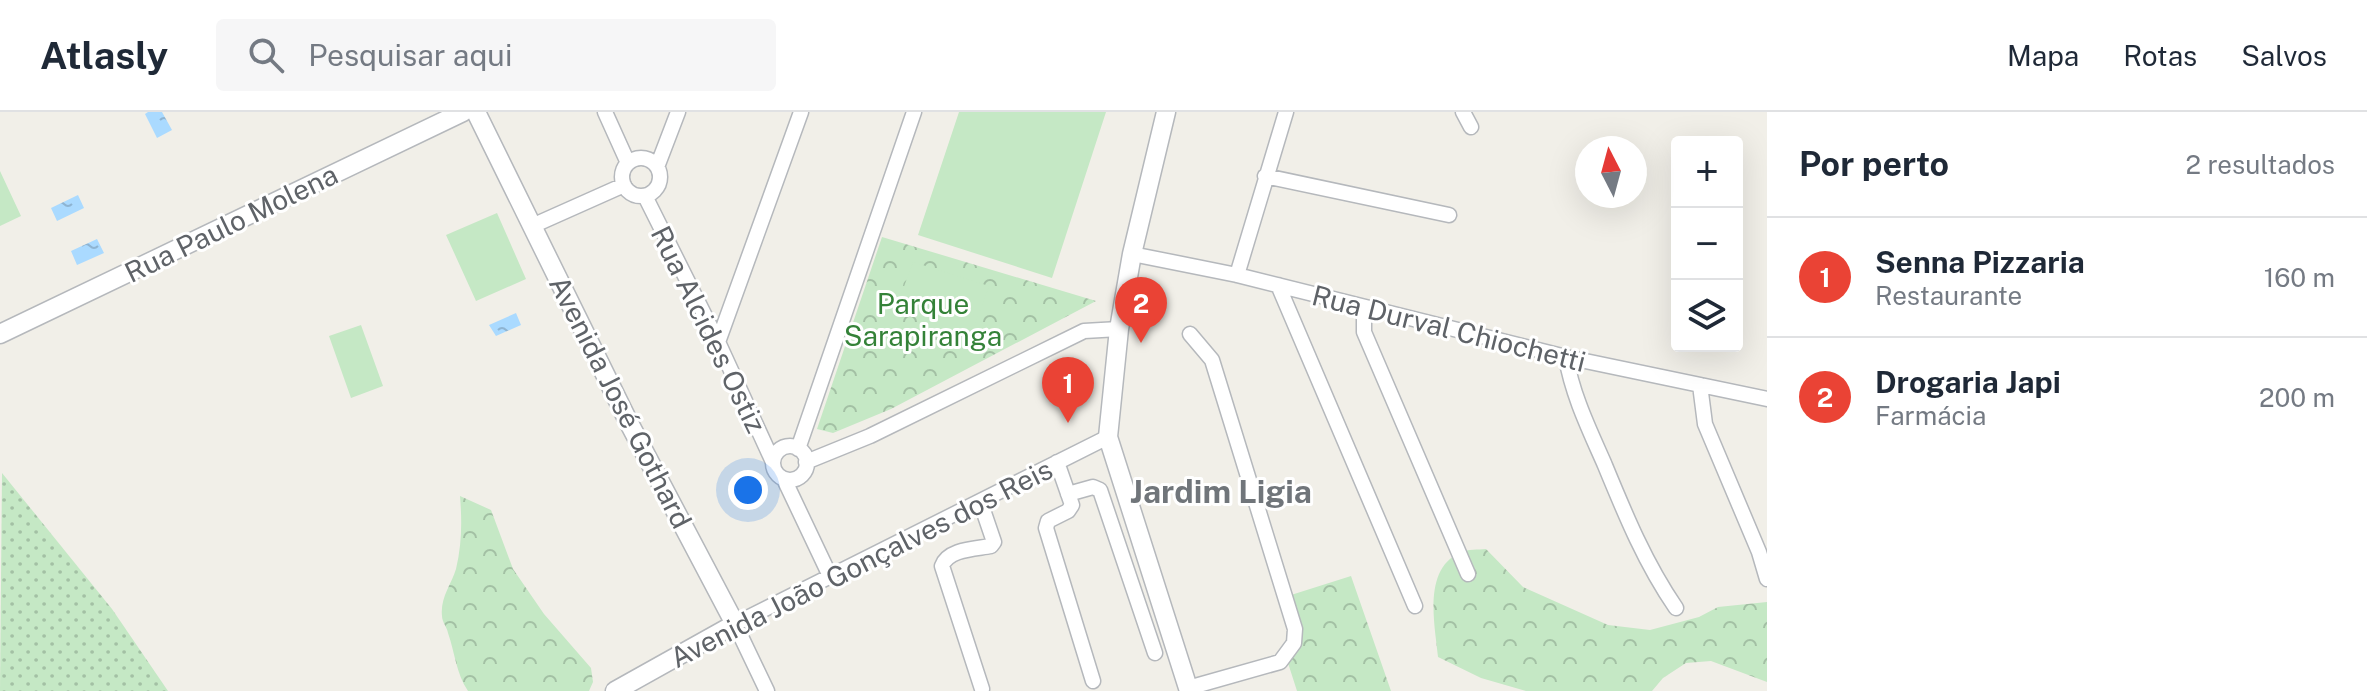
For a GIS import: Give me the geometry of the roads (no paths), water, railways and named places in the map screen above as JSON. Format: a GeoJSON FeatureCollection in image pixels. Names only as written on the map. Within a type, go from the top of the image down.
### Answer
{"type":"FeatureCollection","features":[{"type":"Feature","properties":{"kind":"street","name":"Rua Paulo Molena"},"geometry":{"type":"LineString","coordinates":[[0,334],[463,112]]}},
{"type":"Feature","properties":{"kind":"street","name":"Avenida José Gothard"},"geometry":{"type":"LineString","coordinates":[[476,112],[629,423],[767,691]]}},
{"type":"Feature","properties":{"kind":"street"},"geometry":{"type":"LineString","coordinates":[[605,112],[628,163]]}},
{"type":"Feature","properties":{"kind":"street"},"geometry":{"type":"LineString","coordinates":[[657,167],[653,162],[640,158],[628,163],[622,173],[624,185],[632,194],[645,196],[659,184],[657,167],[678,112]]}},
{"type":"Feature","properties":{"kind":"street"},"geometry":{"type":"LineString","coordinates":[[718,342],[801,112]]}},
{"type":"Feature","properties":{"kind":"street"},"geometry":{"type":"LineString","coordinates":[[798,449],[914,112]]}},
{"type":"Feature","properties":{"kind":"street"},"geometry":{"type":"LineString","coordinates":[[1166,112],[1132,254],[1119,329],[1108,437],[1189,689],[1280,662],[1294,643],[1295,629],[1212,360],[1190,334]]}},
{"type":"Feature","properties":{"kind":"street"},"geometry":{"type":"LineString","coordinates":[[1237,275],[1286,112]]}},
{"type":"Feature","properties":{"kind":"street"},"geometry":{"type":"LineString","coordinates":[[1463,112],[1471,127]]}},
{"type":"Feature","properties":{"kind":"street"},"geometry":{"type":"LineString","coordinates":[[1265,176],[1449,215]]}},
{"type":"Feature","properties":{"kind":"street"},"geometry":{"type":"LineString","coordinates":[[532,226],[624,185]]}},
{"type":"Feature","properties":{"kind":"street","name":"Rua Alcides Ostiz"},"geometry":{"type":"LineString","coordinates":[[645,196],[718,342],[773,462]]}},
{"type":"Feature","properties":{"kind":"street","name":"Rua Durval Chiochetti"},"geometry":{"type":"LineString","coordinates":[[1132,254],[1237,275],[1566,357],[1767,399]]}},
{"type":"Feature","properties":{"kind":"street"},"geometry":{"type":"LineString","coordinates":[[1278,285],[1415,606]]}},
{"type":"Feature","properties":{"kind":"street"},"geometry":{"type":"LineString","coordinates":[[1364,309],[1364,332],[1468,574]]}},
{"type":"Feature","properties":{"kind":"street"},"geometry":{"type":"LineString","coordinates":[[784,479],[800,477],[806,462],[870,436],[1084,331],[1119,329]]}},
{"type":"Feature","properties":{"kind":"street"},"geometry":{"type":"LineString","coordinates":[[1566,357],[1587,422],[1631,528],[1657,581],[1676,608]]}},
{"type":"Feature","properties":{"kind":"street"},"geometry":{"type":"LineString","coordinates":[[1700,385],[1705,424],[1759,552],[1767,579]]}},
{"type":"Feature","properties":{"kind":"street","name":"Avenida João Gonçalves dos Reis"},"geometry":{"type":"LineString","coordinates":[[615,691],[735,624],[1108,437]]}},
{"type":"Feature","properties":{"kind":"street"},"geometry":{"type":"LineString","coordinates":[[798,449],[782,448],[773,462],[775,472],[784,479],[830,576]]}},
{"type":"Feature","properties":{"kind":"street"},"geometry":{"type":"LineString","coordinates":[[798,449],[806,462]]}},
{"type":"Feature","properties":{"kind":"street"},"geometry":{"type":"LineString","coordinates":[[1057,462],[1072,505],[1068,511],[1048,521],[1046,528],[1093,681]]}},
{"type":"Feature","properties":{"kind":"street"},"geometry":{"type":"LineString","coordinates":[[1068,494],[1093,487],[1100,490],[1155,653]]}},
{"type":"Feature","properties":{"kind":"street"},"geometry":{"type":"LineString","coordinates":[[980,501],[994,542],[991,546],[950,554],[942,566],[982,689]]}},
{"type":"Feature","properties":{"kind":"water"},"geometry":{"type":"Polygon","coordinates":[[[162,112],[172,130],[157,138],[145,114],[162,112]]]}},
{"type":"Feature","properties":{"kind":"water"},"geometry":{"type":"Polygon","coordinates":[[[78,195],[84,208],[57,221],[51,208],[78,195]]]}},
{"type":"Feature","properties":{"kind":"water"},"geometry":{"type":"Polygon","coordinates":[[[97,239],[104,253],[77,265],[71,251],[97,239]]]}},
{"type":"Feature","properties":{"kind":"water"},"geometry":{"type":"Polygon","coordinates":[[[516,313],[521,325],[496,336],[489,325],[516,313]]]}},
{"type":"Feature","properties":{"kind":"place","name":"Drogaria Japi"},"geometry":{"type":"Point","coordinates":[1141,343]}},
{"type":"Feature","properties":{"kind":"place","name":"Senna Pizzaria"},"geometry":{"type":"Point","coordinates":[1068,423]}},
{"type":"Feature","properties":{"kind":"district","name":"Jardim Ligia"},"geometry":{"type":"Point","coordinates":[1221,491]}},
{"type":"Feature","properties":{"kind":"park label","name":"Parque Sarapiranga"},"geometry":{"type":"Point","coordinates":[923,319]}}]}
